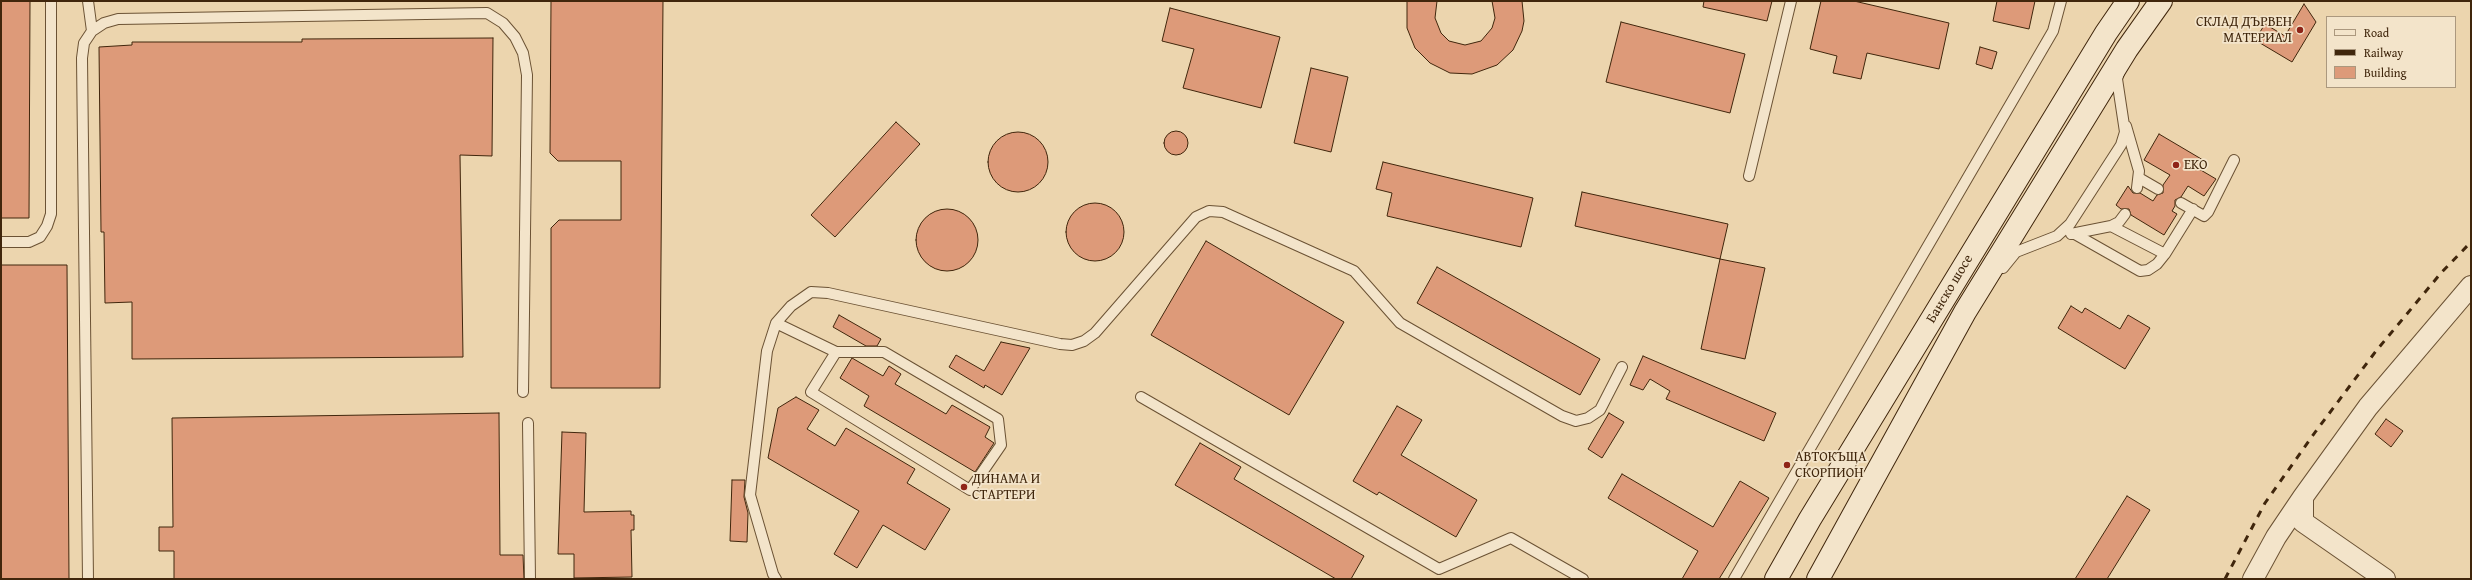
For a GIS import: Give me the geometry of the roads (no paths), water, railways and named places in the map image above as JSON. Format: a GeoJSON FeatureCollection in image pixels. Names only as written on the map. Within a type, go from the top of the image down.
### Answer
{"type":"FeatureCollection","features":[{"type":"Feature","properties":{"kind":"main road","name":"Банско шосе"},"geometry":{"type":"LineString","coordinates":[[1776,579],[1838,472],[2106,33],[2128,1]]}},
{"type":"Feature","properties":{"kind":"main road","name":"Банско шосе"},"geometry":{"type":"LineString","coordinates":[[1818,579],[1965,312],[2126,49],[2161,1]]}},
{"type":"Feature","properties":{"kind":"street"},"geometry":{"type":"LineString","coordinates":[[2253,579],[2276,538],[2303,497],[2368,407],[2471,286]]}},
{"type":"Feature","properties":{"kind":"street"},"geometry":{"type":"LineString","coordinates":[[2303,497],[2303,522],[2386,579]]}},
{"type":"Feature","properties":{"kind":"lane"},"geometry":{"type":"LineString","coordinates":[[1,242],[29,242],[40,237],[47,226],[51,214],[51,1]]}},
{"type":"Feature","properties":{"kind":"lane"},"geometry":{"type":"LineString","coordinates":[[88,1],[92,31]]}},
{"type":"Feature","properties":{"kind":"lane"},"geometry":{"type":"LineString","coordinates":[[1749,176],[1791,1]]}},
{"type":"Feature","properties":{"kind":"lane"},"geometry":{"type":"LineString","coordinates":[[1734,579],[2049,38],[2061,1]]}},
{"type":"Feature","properties":{"kind":"lane"},"geometry":{"type":"LineString","coordinates":[[88,579],[82,58],[84,43],[92,31],[104,23],[118,19],[487,14],[503,23],[515,36],[523,54],[527,75],[523,392]]}},
{"type":"Feature","properties":{"kind":"lane"},"geometry":{"type":"LineString","coordinates":[[2057,236],[2070,224],[2121,145],[2125,132],[2117,79],[2126,49]]}},
{"type":"Feature","properties":{"kind":"lane"},"geometry":{"type":"LineString","coordinates":[[2122,112],[2138,183],[2158,189]]}},
{"type":"Feature","properties":{"kind":"lane"},"geometry":{"type":"LineString","coordinates":[[2181,203],[2204,216],[2208,212],[2234,160]]}},
{"type":"Feature","properties":{"kind":"lane"},"geometry":{"type":"LineString","coordinates":[[2073,233],[2140,271],[2148,270],[2157,264],[2165,254],[2193,209]]}},
{"type":"Feature","properties":{"kind":"lane"},"geometry":{"type":"LineString","coordinates":[[776,579],[773,574],[750,495],[766,351],[776,323],[792,306],[811,292],[828,293],[1060,344],[1072,345],[1084,341],[1095,333],[1196,217],[1209,211],[1223,212],[1354,272],[1400,323],[1562,416],[1576,421],[1588,418],[1600,410],[1622,367]]}},
{"type":"Feature","properties":{"kind":"lane"},"geometry":{"type":"LineString","coordinates":[[1965,312],[2016,252],[2057,236],[2111,226],[2119,222],[2125,214]]}},
{"type":"Feature","properties":{"kind":"lane"},"geometry":{"type":"LineString","coordinates":[[2111,226],[2165,254]]}},
{"type":"Feature","properties":{"kind":"lane"},"geometry":{"type":"LineString","coordinates":[[776,323],[836,352],[884,352],[998,419],[1001,445],[970,490],[811,392],[836,352]]}},
{"type":"Feature","properties":{"kind":"lane"},"geometry":{"type":"LineString","coordinates":[[1141,397],[1439,569],[1511,538],[1583,579]]}},
{"type":"Feature","properties":{"kind":"lane"},"geometry":{"type":"LineString","coordinates":[[528,423],[530,579]]}},
{"type":"Feature","properties":{"kind":"railway"},"geometry":{"type":"LineString","coordinates":[[2225,579],[2265,503],[2316,431],[2376,351],[2441,273],[2471,242]]}},
{"type":"Feature","properties":{"kind":"place","name":"СКЛАД ДЪРВЕН МАТЕРИАЛ"},"geometry":{"type":"Point","coordinates":[2300,30]}},
{"type":"Feature","properties":{"kind":"place","name":"EKO"},"geometry":{"type":"Point","coordinates":[2176,165]}},
{"type":"Feature","properties":{"kind":"place","name":"АВТОКЪЩА СКОРПИОН"},"geometry":{"type":"Point","coordinates":[1787,465]}},
{"type":"Feature","properties":{"kind":"place","name":"ДИНАМА И СТАРТЕРИ"},"geometry":{"type":"Point","coordinates":[964,487]}}]}
